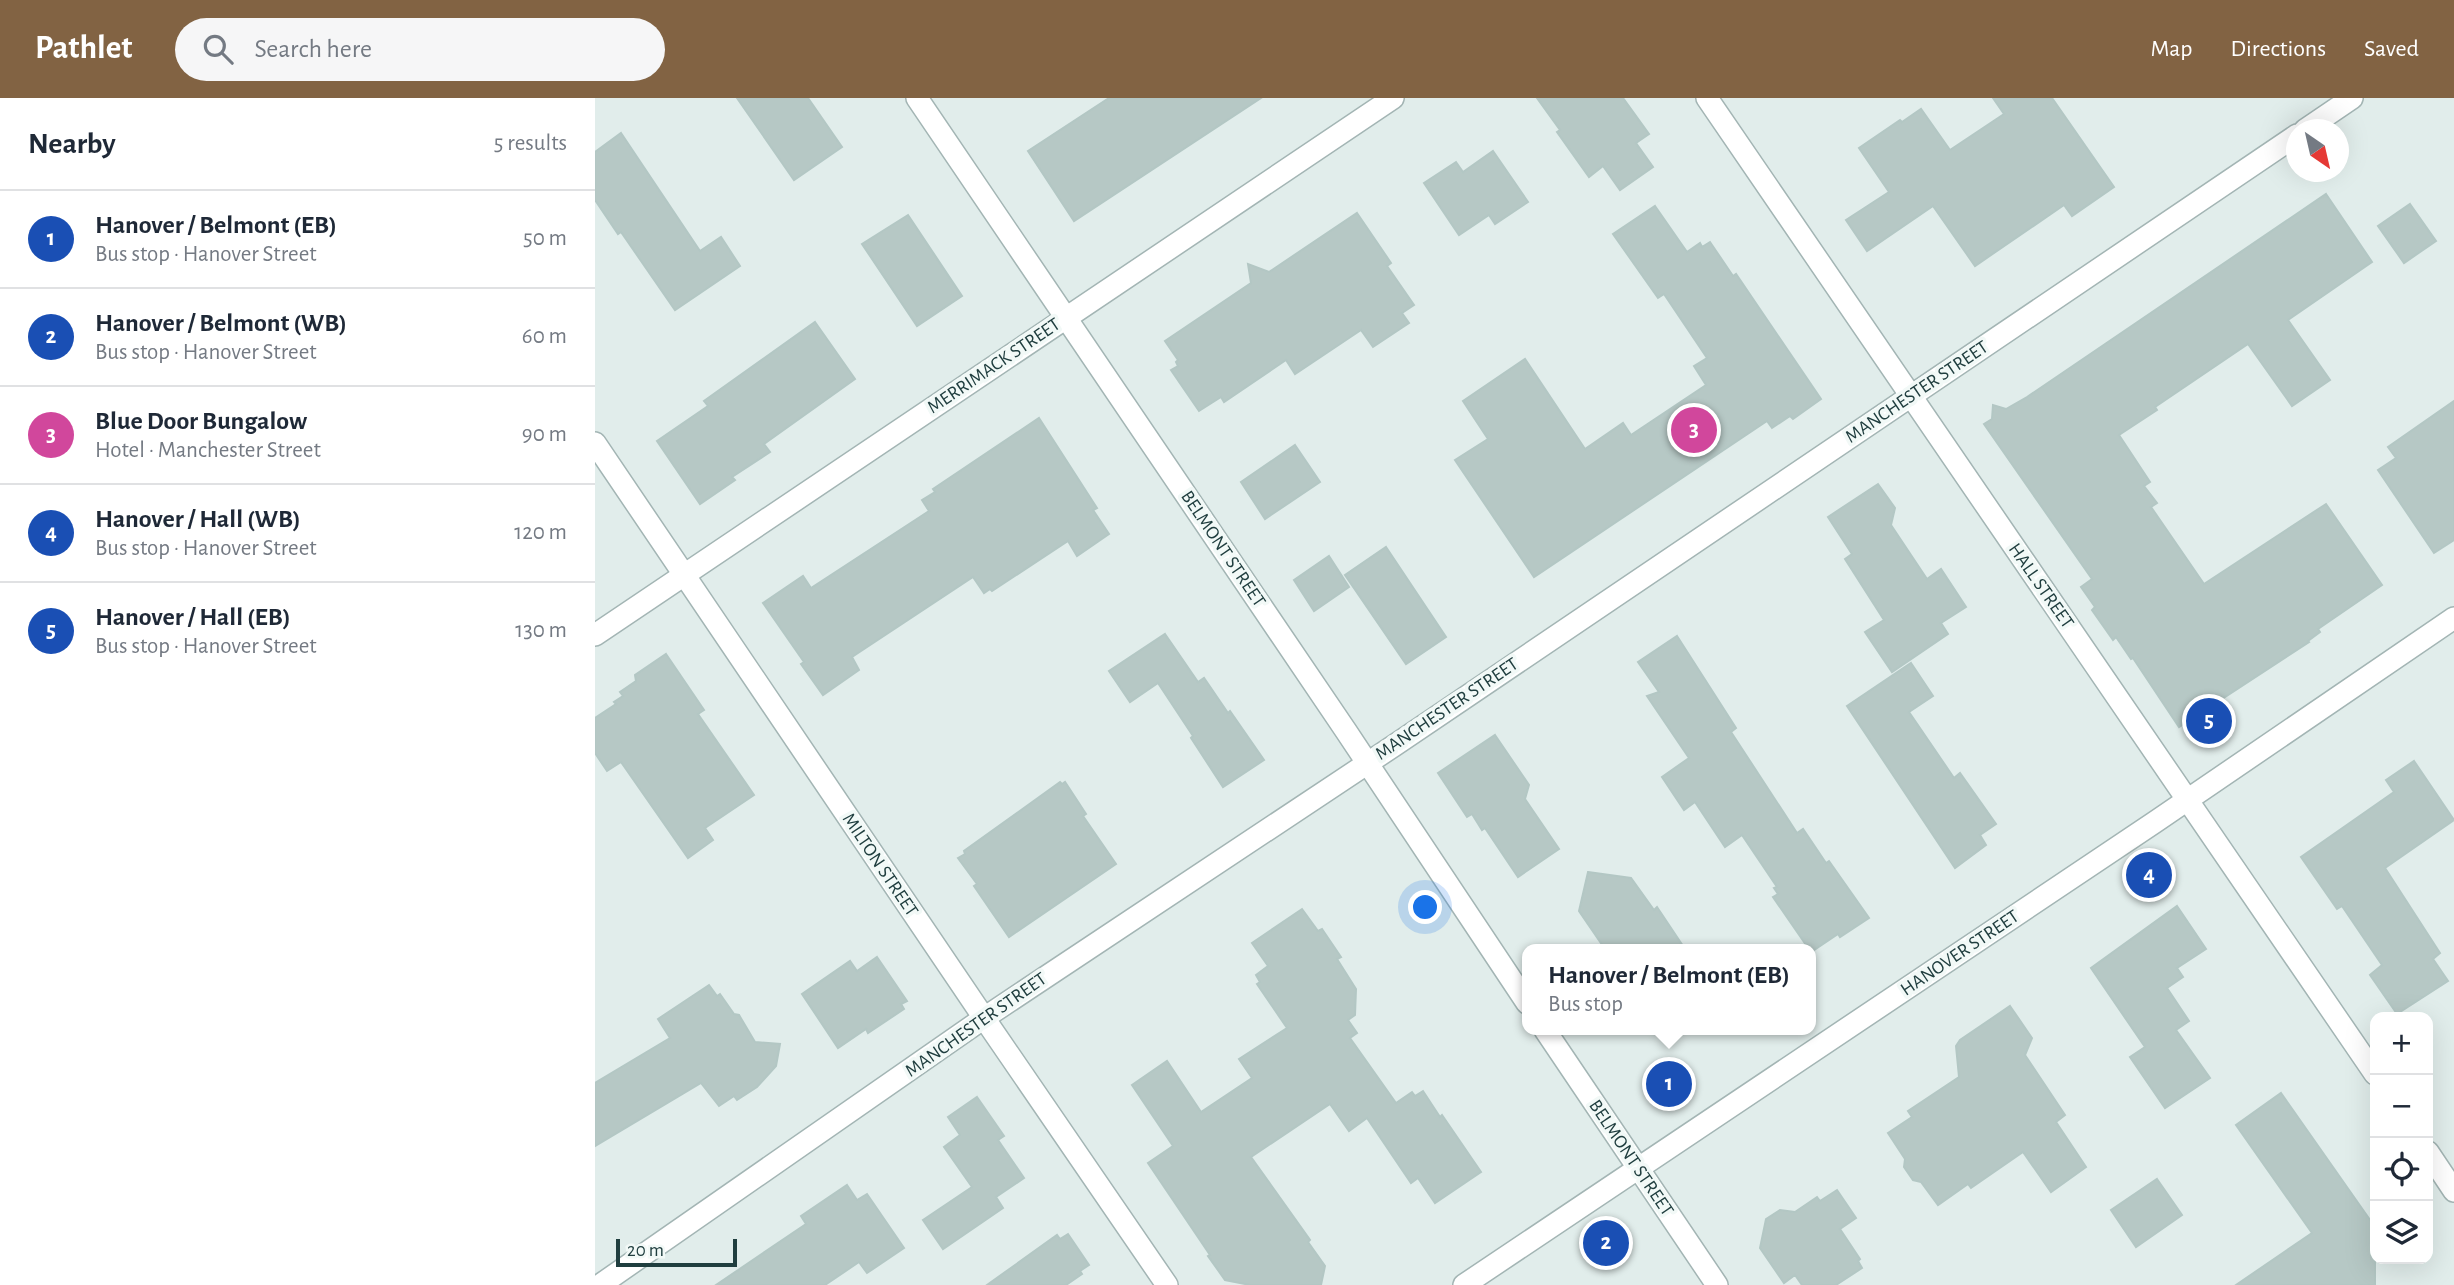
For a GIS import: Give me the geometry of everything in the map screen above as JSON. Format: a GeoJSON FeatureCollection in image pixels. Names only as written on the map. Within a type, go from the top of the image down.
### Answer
{"type":"FeatureCollection","features":[{"type":"Feature","properties":{"kind":"street","name":"BELMONT STREET"},"geometry":{"type":"LineString","coordinates":[[917,98],[1522,995]]}},
{"type":"Feature","properties":{"kind":"street","name":"MERRIMACK STREET"},"geometry":{"type":"LineString","coordinates":[[595,635],[1393,98]]}},
{"type":"Feature","properties":{"kind":"street","name":"HALL STREET"},"geometry":{"type":"LineString","coordinates":[[1707,98],[2370,1067]]}},
{"type":"Feature","properties":{"kind":"street"},"geometry":{"type":"LineString","coordinates":[[2321,119],[2352,98]]}},
{"type":"Feature","properties":{"kind":"street","name":"MANCHESTER STREET"},"geometry":{"type":"LineString","coordinates":[[600,1285],[984,1018],[2286,142]]}},
{"type":"Feature","properties":{"kind":"street","name":"MILTON STREET"},"geometry":{"type":"LineString","coordinates":[[595,443],[1167,1285]]}},
{"type":"Feature","properties":{"kind":"street","name":"HANOVER STREET"},"geometry":{"type":"LineString","coordinates":[[1464,1285],[2454,618]]}},
{"type":"Feature","properties":{"kind":"street","name":"BELMONT STREET"},"geometry":{"type":"LineString","coordinates":[[1548,1035],[1717,1285]]}},
{"type":"Feature","properties":{"kind":"street"},"geometry":{"type":"LineString","coordinates":[[2433,1160],[2454,1191]]}},
{"type":"Feature","properties":{"kind":"building"},"geometry":{"type":"Polygon","coordinates":[[[737,98],[808,98],[842,147],[794,180],[737,98]]]}},
{"type":"Feature","properties":{"kind":"building"},"geometry":{"type":"Polygon","coordinates":[[[1109,98],[1261,98],[1074,221],[1028,151],[1109,98]]]}},
{"type":"Feature","properties":{"kind":"building"},"geometry":{"type":"Polygon","coordinates":[[[1537,98],[1623,98],[1649,134],[1636,143],[1653,167],[1620,190],[1603,166],[1589,177],[1537,98]]]}},
{"type":"Feature","properties":{"kind":"building"},"geometry":{"type":"Polygon","coordinates":[[[1993,98],[2052,98],[2114,187],[2072,216],[2064,205],[1975,266],[1933,206],[1867,251],[1846,220],[1889,192],[1859,148],[1921,109],[1950,150],[2004,114],[1993,98]]]}},
{"type":"Feature","properties":{"kind":"building"},"geometry":{"type":"Polygon","coordinates":[[[621,133],[700,251],[721,237],[740,266],[675,310],[621,232],[618,234],[595,200],[595,152],[621,133]]]}},
{"type":"Feature","properties":{"kind":"building"},"geometry":{"type":"Polygon","coordinates":[[[1493,151],[1528,202],[1495,224],[1489,215],[1459,235],[1424,183],[1456,162],[1463,172],[1493,151]]]}},
{"type":"Feature","properties":{"kind":"building"},"geometry":{"type":"Polygon","coordinates":[[[2326,194],[2372,262],[2288,320],[2330,380],[2292,406],[2248,344],[2155,407],[2157,410],[2119,435],[2150,482],[2144,486],[2157,503],[2151,507],[2204,584],[2326,504],[2382,585],[2318,629],[2320,632],[2309,642],[2179,727],[2133,658],[2131,659],[2116,637],[2113,640],[2092,610],[2095,607],[2081,587],[2092,579],[1984,424],[1992,419],[1993,405],[2006,409],[2027,397],[2326,194]]]}},
{"type":"Feature","properties":{"kind":"building"},"geometry":{"type":"Polygon","coordinates":[[[2410,204],[2436,241],[2404,263],[2378,226],[2410,204]]]}},
{"type":"Feature","properties":{"kind":"building"},"geometry":{"type":"Polygon","coordinates":[[[1655,206],[1687,252],[1700,243],[1702,247],[1710,242],[1733,276],[1736,274],[1821,399],[1793,419],[1790,416],[1772,428],[1767,421],[1534,577],[1455,460],[1488,439],[1463,401],[1525,359],[1585,449],[1623,423],[1631,435],[1706,385],[1694,366],[1707,358],[1664,294],[1658,298],[1613,234],[1655,206]]]}},
{"type":"Feature","properties":{"kind":"building"},"geometry":{"type":"Polygon","coordinates":[[[1357,213],[1391,263],[1387,266],[1414,305],[1402,313],[1409,323],[1373,347],[1361,330],[1295,374],[1286,360],[1224,402],[1221,397],[1199,411],[1171,370],[1178,366],[1178,360],[1165,341],[1251,283],[1248,264],[1269,272],[1357,213]]]}},
{"type":"Feature","properties":{"kind":"building"},"geometry":{"type":"Polygon","coordinates":[[[908,215],[962,296],[917,326],[862,244],[908,215]]]}},
{"type":"Feature","properties":{"kind":"building"},"geometry":{"type":"Polygon","coordinates":[[[815,322],[855,379],[764,444],[770,452],[732,477],[735,480],[700,504],[657,441],[708,406],[704,401],[815,322]]]}},
{"type":"Feature","properties":{"kind":"building"},"geometry":{"type":"Polygon","coordinates":[[[2454,401],[2454,540],[2434,553],[2378,470],[2396,458],[2388,447],[2454,401]]]}},
{"type":"Feature","properties":{"kind":"building"},"geometry":{"type":"Polygon","coordinates":[[[1039,418],[1097,508],[1093,510],[1109,534],[1077,556],[1068,541],[992,591],[990,589],[984,593],[973,577],[852,657],[859,670],[823,695],[801,664],[804,662],[763,603],[803,576],[811,588],[929,511],[922,500],[935,492],[933,489],[1039,418]]]}},
{"type":"Feature","properties":{"kind":"building"},"geometry":{"type":"Polygon","coordinates":[[[1295,445],[1320,482],[1265,519],[1241,482],[1295,445]]]}},
{"type":"Feature","properties":{"kind":"building"},"geometry":{"type":"Polygon","coordinates":[[[1878,484],[1895,508],[1891,525],[1927,579],[1941,569],[1966,607],[1941,623],[1948,634],[1892,672],[1865,632],[1884,620],[1845,559],[1852,554],[1828,517],[1878,484]]]}},
{"type":"Feature","properties":{"kind":"building"},"geometry":{"type":"Polygon","coordinates":[[[1386,547],[1446,637],[1406,664],[1345,575],[1386,547]]]}},
{"type":"Feature","properties":{"kind":"building"},"geometry":{"type":"Polygon","coordinates":[[[1329,556],[1349,587],[1314,611],[1294,580],[1329,556]]]}},
{"type":"Feature","properties":{"kind":"building"},"geometry":{"type":"Polygon","coordinates":[[[1165,634],[1198,682],[1204,678],[1264,760],[1223,787],[1158,683],[1130,702],[1109,671],[1165,634]]]}},
{"type":"Feature","properties":{"kind":"building"},"geometry":{"type":"Polygon","coordinates":[[[1677,636],[1736,728],[1731,732],[1797,833],[1803,829],[1869,918],[1816,949],[1816,944],[1805,944],[1773,897],[1778,894],[1774,888],[1777,887],[1742,835],[1725,847],[1695,802],[1684,810],[1662,777],[1689,758],[1647,696],[1659,692],[1638,662],[1677,636]]]}},
{"type":"Feature","properties":{"kind":"building"},"geometry":{"type":"Polygon","coordinates":[[[666,654],[704,710],[698,714],[754,795],[705,828],[713,840],[688,858],[621,762],[607,771],[595,753],[595,718],[616,704],[614,702],[623,696],[620,692],[636,681],[635,675],[666,654]]]}},
{"type":"Feature","properties":{"kind":"building"},"geometry":{"type":"Polygon","coordinates":[[[1911,663],[1933,696],[1909,712],[1954,778],[1960,773],[1996,824],[1980,835],[1986,845],[1955,868],[1847,706],[1911,663]]]}},
{"type":"Feature","properties":{"kind":"building"},"geometry":{"type":"Polygon","coordinates":[[[1495,735],[1529,785],[1525,799],[1559,849],[1518,877],[1485,828],[1482,830],[1472,814],[1467,817],[1438,773],[1495,735]]]}},
{"type":"Feature","properties":{"kind":"building"},"geometry":{"type":"Polygon","coordinates":[[[2414,761],[2454,820],[2385,868],[2440,953],[2433,959],[2448,981],[2400,1012],[2396,1012],[2370,975],[2382,965],[2342,906],[2337,909],[2301,857],[2394,792],[2386,780],[2414,761]]]}},
{"type":"Feature","properties":{"kind":"building"},"geometry":{"type":"Polygon","coordinates":[[[1060,782],[1065,782],[1086,814],[1083,816],[1116,864],[1009,937],[958,858],[1060,782]]]}},
{"type":"Feature","properties":{"kind":"building"},"geometry":{"type":"Polygon","coordinates":[[[1588,872],[1631,878],[1654,910],[1657,907],[1682,944],[1602,944],[1579,911],[1588,872]]]}},
{"type":"Feature","properties":{"kind":"building"},"geometry":{"type":"Polygon","coordinates":[[[2177,906],[2206,949],[2177,968],[2183,977],[2167,988],[2189,1021],[2176,1030],[2210,1078],[2165,1108],[2130,1057],[2145,1047],[2091,968],[2177,906]]]}},
{"type":"Feature","properties":{"kind":"building"},"geometry":{"type":"Polygon","coordinates":[[[1302,909],[1318,931],[1322,929],[1341,957],[1337,959],[1356,989],[1355,1015],[1348,1020],[1357,1033],[1350,1038],[1396,1103],[1412,1092],[1415,1096],[1423,1091],[1481,1172],[1435,1203],[1418,1178],[1411,1183],[1367,1118],[1349,1131],[1330,1104],[1251,1157],[1310,1240],[1308,1242],[1325,1266],[1321,1285],[1250,1285],[1225,1280],[1148,1163],[1173,1146],[1132,1085],[1167,1061],[1201,1112],[1252,1078],[1239,1059],[1287,1028],[1257,984],[1260,982],[1256,975],[1268,966],[1252,943],[1302,909]]]}},
{"type":"Feature","properties":{"kind":"building"},"geometry":{"type":"Polygon","coordinates":[[[877,957],[907,1001],[901,1004],[904,1009],[868,1033],[866,1029],[838,1048],[802,994],[850,961],[857,971],[877,957]]]}},
{"type":"Feature","properties":{"kind":"building"},"geometry":{"type":"Polygon","coordinates":[[[709,985],[717,996],[720,994],[734,1014],[739,1015],[755,1042],[780,1044],[776,1066],[757,1087],[737,1100],[734,1096],[719,1106],[701,1083],[595,1146],[595,1083],[670,1038],[658,1019],[709,985]]]}},
{"type":"Feature","properties":{"kind":"building"},"geometry":{"type":"Polygon","coordinates":[[[2010,1006],[2032,1038],[2025,1055],[2065,1115],[2056,1122],[2086,1167],[2051,1192],[2023,1152],[1971,1188],[1968,1184],[1938,1205],[1921,1182],[1913,1180],[1904,1167],[1905,1159],[1888,1133],[1912,1117],[1908,1111],[1959,1077],[1956,1046],[1960,1040],[2010,1006]]]}},
{"type":"Feature","properties":{"kind":"building"},"geometry":{"type":"Polygon","coordinates":[[[2281,1093],[2370,1220],[2370,1264],[2375,1264],[2375,1285],[2236,1285],[2312,1233],[2236,1125],[2281,1093]]]}},
{"type":"Feature","properties":{"kind":"building"},"geometry":{"type":"Polygon","coordinates":[[[977,1097],[1004,1136],[998,1140],[1024,1178],[996,1197],[1003,1208],[943,1249],[923,1220],[972,1187],[944,1147],[960,1135],[948,1117],[977,1097]]]}},
{"type":"Feature","properties":{"kind":"building"},"geometry":{"type":"Polygon","coordinates":[[[2157,1179],[2182,1215],[2136,1247],[2111,1210],[2157,1179]]]}},
{"type":"Feature","properties":{"kind":"building"},"geometry":{"type":"Polygon","coordinates":[[[847,1185],[857,1200],[867,1194],[904,1248],[867,1273],[859,1262],[825,1285],[716,1285],[806,1224],[801,1216],[847,1185]]]}},
{"type":"Feature","properties":{"kind":"building"},"geometry":{"type":"Polygon","coordinates":[[[1837,1190],[1856,1218],[1840,1229],[1860,1259],[1858,1261],[1862,1268],[1836,1285],[1802,1285],[1795,1275],[1784,1283],[1760,1248],[1766,1219],[1780,1210],[1795,1212],[1817,1197],[1820,1201],[1837,1190]]]}},
{"type":"Feature","properties":{"kind":"building"},"geometry":{"type":"Polygon","coordinates":[[[1068,1234],[1089,1265],[1080,1271],[1082,1274],[1066,1285],[987,1285],[1057,1235],[1060,1239],[1068,1234]]]}},
{"type":"Feature","properties":{"kind":"place","name":"Blue Door Bungalow"},"geometry":{"type":"Point","coordinates":[1694,430]}},
{"type":"Feature","properties":{"kind":"place","name":"Hanover / Hall (EB)"},"geometry":{"type":"Point","coordinates":[2209,721]}},
{"type":"Feature","properties":{"kind":"place","name":"Hanover / Hall (WB)"},"geometry":{"type":"Point","coordinates":[2149,875]}},
{"type":"Feature","properties":{"kind":"place","name":"Hanover / Belmont (EB)"},"geometry":{"type":"Point","coordinates":[1669,1084]}},
{"type":"Feature","properties":{"kind":"place","name":"Hanover / Belmont (WB)"},"geometry":{"type":"Point","coordinates":[1606,1243]}}]}
